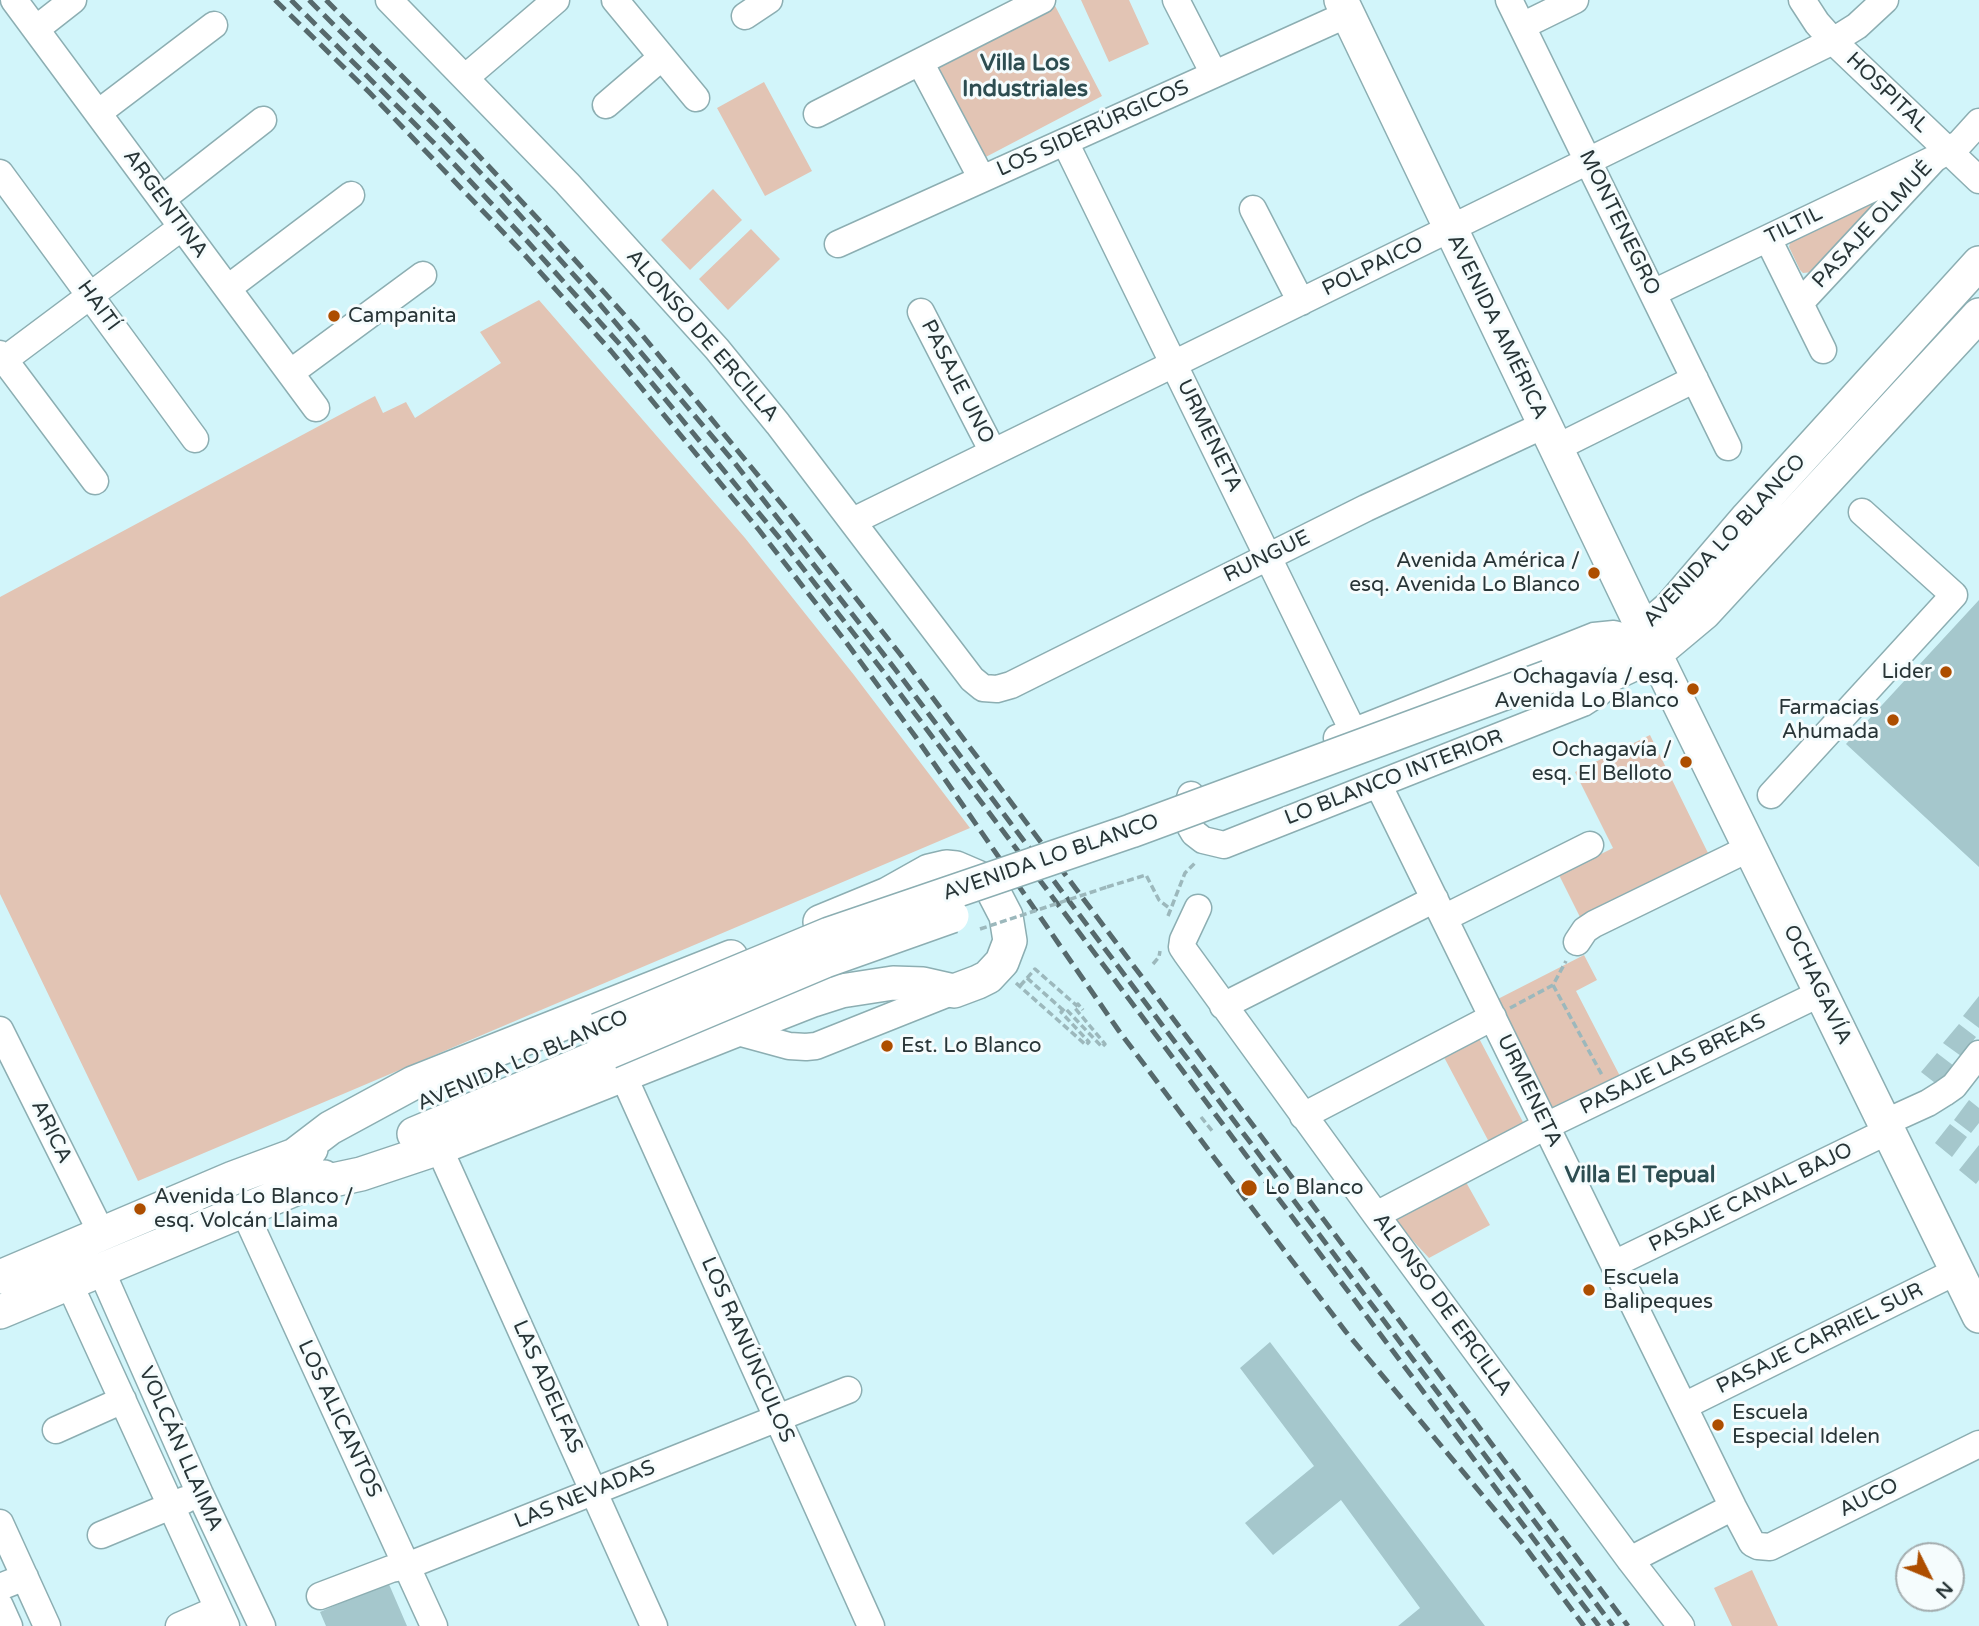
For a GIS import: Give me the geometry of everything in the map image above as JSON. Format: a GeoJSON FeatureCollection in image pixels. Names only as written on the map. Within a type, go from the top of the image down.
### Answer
{"type":"FeatureCollection","features":[{"type":"Feature","properties":{"kind":"main road","name":"AVENIDA AMÉRICA"},"geometry":{"type":"LineString","coordinates":[[1344,7],[1550,437],[1638,648]]}},
{"type":"Feature","properties":{"kind":"main road","name":"AVENIDA LO BLANCO"},"geometry":{"type":"LineString","coordinates":[[0,1277],[233,1178],[299,1171],[394,1143],[825,961],[1151,848],[1551,687],[1591,684],[1638,648],[1748,517],[1979,263]]}},
{"type":"Feature","properties":{"kind":"main road","name":"AVENIDA LO BLANCO"},"geometry":{"type":"LineString","coordinates":[[1638,648],[1686,629],[1721,596],[1979,315]]}},
{"type":"Feature","properties":{"kind":"main road","name":"OCHAGAVÍA"},"geometry":{"type":"LineString","coordinates":[[1638,648],[1750,848],[1979,1316]]}},
{"type":"Feature","properties":{"kind":"main road"},"geometry":{"type":"LineString","coordinates":[[946,867],[966,872],[987,884],[1001,903],[1006,916],[1010,932],[1006,956],[996,970],[978,982],[954,990],[923,984],[893,984],[841,991],[734,1031],[610,1052],[439,1148],[361,1174],[299,1171],[338,1123],[414,1083],[849,911],[888,894],[929,870],[946,867]]}},
{"type":"Feature","properties":{"kind":"main road","name":"AVENIDA LO BLANCO"},"geometry":{"type":"LineString","coordinates":[[0,1312],[244,1211],[299,1171]]}},
{"type":"Feature","properties":{"kind":"street","name":"ARGENTINA"},"geometry":{"type":"LineString","coordinates":[[14,0],[317,408]]}},
{"type":"Feature","properties":{"kind":"street"},"geometry":{"type":"LineString","coordinates":[[36,29],[73,0]]}},
{"type":"Feature","properties":{"kind":"street","name":"ALONSO DE ERCILLA"},"geometry":{"type":"LineString","coordinates":[[390,0],[567,183],[687,315],[746,383],[972,679],[990,690]]}},
{"type":"Feature","properties":{"kind":"street"},"geometry":{"type":"LineString","coordinates":[[466,77],[556,0]]}},
{"type":"Feature","properties":{"kind":"street"},"geometry":{"type":"LineString","coordinates":[[615,0],[696,98]]}},
{"type":"Feature","properties":{"kind":"street"},"geometry":{"type":"LineString","coordinates":[[745,16],[769,0]]}},
{"type":"Feature","properties":{"kind":"street"},"geometry":{"type":"LineString","coordinates":[[817,114],[1042,0]]}},
{"type":"Feature","properties":{"kind":"street"},"geometry":{"type":"LineString","coordinates":[[1176,0],[1214,75]]}},
{"type":"Feature","properties":{"kind":"street","name":"MONTENEGRO"},"geometry":{"type":"LineString","coordinates":[[1509,0],[1728,447]]}},
{"type":"Feature","properties":{"kind":"street"},"geometry":{"type":"LineString","coordinates":[[1522,26],[1575,0]]}},
{"type":"Feature","properties":{"kind":"street","name":"HOSPITAL"},"geometry":{"type":"LineString","coordinates":[[1802,0],[1833,41],[1941,155],[1979,180]]}},
{"type":"Feature","properties":{"kind":"street","name":"POLPAICO"},"geometry":{"type":"LineString","coordinates":[[853,521],[1833,41],[1857,26],[1885,0]]}},
{"type":"Feature","properties":{"kind":"street","name":"LOS SIDERÚRGICOS"},"geometry":{"type":"LineString","coordinates":[[838,244],[1214,75],[1344,7]]}},
{"type":"Feature","properties":{"kind":"street"},"geometry":{"type":"LineString","coordinates":[[98,113],[214,25]]}},
{"type":"Feature","properties":{"kind":"street"},"geometry":{"type":"LineString","coordinates":[[606,105],[662,57]]}},
{"type":"Feature","properties":{"kind":"street"},"geometry":{"type":"LineString","coordinates":[[920,62],[982,179]]}},
{"type":"Feature","properties":{"kind":"street"},"geometry":{"type":"LineString","coordinates":[[162,200],[263,120]]}},
{"type":"Feature","properties":{"kind":"street","name":"PASAJE OLMUÉ"},"geometry":{"type":"LineString","coordinates":[[1800,303],[1941,155],[1960,143],[1979,122]]}},
{"type":"Feature","properties":{"kind":"street","name":"URMENETA"},"geometry":{"type":"LineString","coordinates":[[1065,142],[1353,731]]}},
{"type":"Feature","properties":{"kind":"street","name":"TILTIL"},"geometry":{"type":"LineString","coordinates":[[1653,293],[1941,155]]}},
{"type":"Feature","properties":{"kind":"street","name":"HAITÍ"},"geometry":{"type":"LineString","coordinates":[[0,173],[195,439]]}},
{"type":"Feature","properties":{"kind":"street"},"geometry":{"type":"LineString","coordinates":[[228,288],[351,195]]}},
{"type":"Feature","properties":{"kind":"street"},"geometry":{"type":"LineString","coordinates":[[1253,209],[1301,302]]}},
{"type":"Feature","properties":{"kind":"street"},"geometry":{"type":"LineString","coordinates":[[95,481],[1,359],[182,227]]}},
{"type":"Feature","properties":{"kind":"street"},"geometry":{"type":"LineString","coordinates":[[1768,239],[1823,351]]}},
{"type":"Feature","properties":{"kind":"street"},"geometry":{"type":"LineString","coordinates":[[290,373],[423,275]]}},
{"type":"Feature","properties":{"kind":"street","name":"PASAJE UNO"},"geometry":{"type":"LineString","coordinates":[[921,312],[993,452]]}},
{"type":"Feature","properties":{"kind":"street","name":"RUNGUE"},"geometry":{"type":"LineString","coordinates":[[990,690],[1011,685],[1366,508],[1695,379]]}},
{"type":"Feature","properties":{"kind":"street"},"geometry":{"type":"LineString","coordinates":[[1772,794],[1954,596],[1862,512]]}},
{"type":"Feature","properties":{"kind":"street"},"geometry":{"type":"LineString","coordinates":[[1128,820],[1594,636],[1614,634],[1638,648]]}},
{"type":"Feature","properties":{"kind":"street","name":"LO BLANCO INTERIOR"},"geometry":{"type":"LineString","coordinates":[[1191,795],[1185,814],[1194,833],[1203,839],[1224,845],[1583,703],[1606,687],[1638,648]]}},
{"type":"Feature","properties":{"kind":"street","name":"URMENETA"},"geometry":{"type":"LineString","coordinates":[[1378,784],[1733,1507],[1748,1537],[1758,1546]]}},
{"type":"Feature","properties":{"kind":"street"},"geometry":{"type":"LineString","coordinates":[[1223,1006],[1439,908],[1590,845]]}},
{"type":"Feature","properties":{"kind":"street"},"geometry":{"type":"LineString","coordinates":[[1577,942],[1585,930],[1594,924],[1750,848]]}},
{"type":"Feature","properties":{"kind":"street","name":"ALONSO DE ERCILLA"},"geometry":{"type":"LineString","coordinates":[[1198,908],[1182,947],[1376,1216],[1681,1626]]}},
{"type":"Feature","properties":{"kind":"street"},"geometry":{"type":"LineString","coordinates":[[734,1031],[789,1046],[816,1046],[954,990]]}},
{"type":"Feature","properties":{"kind":"street","name":"PASAJE LAS BREAS"},"geometry":{"type":"LineString","coordinates":[[1376,1216],[1546,1126],[1821,993]]}},
{"type":"Feature","properties":{"kind":"street"},"geometry":{"type":"LineString","coordinates":[[1303,1116],[1493,1017]]}},
{"type":"Feature","properties":{"kind":"street","name":"ARICA"},"geometry":{"type":"LineString","coordinates":[[0,1030],[102,1234]]}},
{"type":"Feature","properties":{"kind":"street","name":"LOS RANÚNCULOS"},"geometry":{"type":"LineString","coordinates":[[610,1052],[871,1626]]}},
{"type":"Feature","properties":{"kind":"street","name":"PASAJE CANAL BAJO"},"geometry":{"type":"LineString","coordinates":[[1614,1264],[1886,1127],[1954,1086],[1971,1082],[1979,1054]]}},
{"type":"Feature","properties":{"kind":"street","name":"LAS ADELFAS"},"geometry":{"type":"LineString","coordinates":[[439,1148],[654,1626]]}},
{"type":"Feature","properties":{"kind":"street","name":"LOS ALICANTOS"},"geometry":{"type":"LineString","coordinates":[[244,1211],[434,1626]]}},
{"type":"Feature","properties":{"kind":"street","name":"VOLCÁN LLAIMA"},"geometry":{"type":"LineString","coordinates":[[101,1270],[262,1626]]}},
{"type":"Feature","properties":{"kind":"street","name":"PASAJE CARRIEL SUR"},"geometry":{"type":"LineString","coordinates":[[1684,1406],[1957,1271]]}},
{"type":"Feature","properties":{"kind":"street","name":"VOLCÁN LLAIMA"},"geometry":{"type":"LineString","coordinates":[[69,1283],[222,1617]]}},
{"type":"Feature","properties":{"kind":"street","name":"LAS NEVADAS"},"geometry":{"type":"LineString","coordinates":[[320,1596],[391,1569],[407,1566],[848,1390]]}},
{"type":"Feature","properties":{"kind":"street"},"geometry":{"type":"LineString","coordinates":[[56,1430],[122,1400]]}},
{"type":"Feature","properties":{"kind":"street","name":"AUCO"},"geometry":{"type":"LineString","coordinates":[[1758,1546],[1770,1547],[1979,1444]]}},
{"type":"Feature","properties":{"kind":"street"},"geometry":{"type":"LineString","coordinates":[[101,1535],[200,1494]]}},
{"type":"Feature","properties":{"kind":"street"},"geometry":{"type":"LineString","coordinates":[[1630,1560],[1733,1507]]}},
{"type":"Feature","properties":{"kind":"street"},"geometry":{"type":"LineString","coordinates":[[0,1523],[47,1626]]}},
{"type":"Feature","properties":{"kind":"street"},"geometry":{"type":"LineString","coordinates":[[0,1587],[25,1577]]}},
{"type":"Feature","properties":{"kind":"street"},"geometry":{"type":"LineString","coordinates":[[0,1606],[9,1626]]}},
{"type":"Feature","properties":{"kind":"street"},"geometry":{"type":"LineString","coordinates":[[179,1626],[222,1617]]}},
{"type":"Feature","properties":{"kind":"path"},"geometry":{"type":"LineString","coordinates":[[980,929],[1146,875],[1159,900],[1169,909]]}},
{"type":"Feature","properties":{"kind":"path"},"geometry":{"type":"LineString","coordinates":[[1493,1017],[1553,985],[1577,942]]}},
{"type":"Feature","properties":{"kind":"path"},"geometry":{"type":"LineString","coordinates":[[1020,986],[1035,969],[1083,1010]]}},
{"type":"Feature","properties":{"kind":"path"},"geometry":{"type":"LineString","coordinates":[[1027,978],[1063,1010],[1065,1008],[1102,1047],[1105,1045],[1074,1006],[1076,1005]]}},
{"type":"Feature","properties":{"kind":"path"},"geometry":{"type":"LineString","coordinates":[[1012,979],[1086,1045],[1089,1042],[1061,1012],[1063,1010]]}},
{"type":"Feature","properties":{"kind":"path"},"geometry":{"type":"LineString","coordinates":[[1553,985],[1612,1094]]}},
{"type":"Feature","properties":{"kind":"path"},"geometry":{"type":"LineString","coordinates":[[1201,1117],[1213,1132]]}},
{"type":"Feature","properties":{"kind":"shaded area"},"geometry":{"type":"Polygon","coordinates":[[[1052,0],[1102,96],[982,159],[931,63],[1052,0]]]}},
{"type":"Feature","properties":{"kind":"shaded area"},"geometry":{"type":"Polygon","coordinates":[[[1081,0],[1129,0],[1149,44],[1109,62],[1081,0]]]}},
{"type":"Feature","properties":{"kind":"shaded area"},"geometry":{"type":"Polygon","coordinates":[[[764,82],[812,171],[765,196],[717,108],[764,82]]]}},
{"type":"Feature","properties":{"kind":"shaded area"},"geometry":{"type":"Polygon","coordinates":[[[713,189],[742,220],[690,270],[661,240],[713,189]]]}},
{"type":"Feature","properties":{"kind":"shaded area"},"geometry":{"type":"Polygon","coordinates":[[[1889,193],[1813,272],[1803,273],[1800,270],[1789,247],[1795,238],[1889,193]]]}},
{"type":"Feature","properties":{"kind":"shaded area"},"geometry":{"type":"Polygon","coordinates":[[[751,229],[780,259],[728,310],[699,279],[751,229]]]}},
{"type":"Feature","properties":{"kind":"shaded area"},"geometry":{"type":"Polygon","coordinates":[[[539,300],[745,538],[854,675],[970,828],[138,1181],[0,894],[0,597],[375,396],[383,413],[406,402],[415,418],[501,363],[480,332],[539,300]]]}},
{"type":"Feature","properties":{"kind":"shaded area"},"geometry":{"type":"Polygon","coordinates":[[[1650,735],[1708,853],[1580,917],[1559,875],[1613,848],[1575,772],[1650,735]]]}},
{"type":"Feature","properties":{"kind":"shaded area"},"geometry":{"type":"Polygon","coordinates":[[[1584,955],[1597,980],[1576,991],[1621,1078],[1548,1116],[1490,1003],[1584,955]]]}},
{"type":"Feature","properties":{"kind":"shaded area"},"geometry":{"type":"Polygon","coordinates":[[[1472,1025],[1524,1124],[1489,1142],[1437,1044],[1472,1025]]]}},
{"type":"Feature","properties":{"kind":"shaded area"},"geometry":{"type":"Polygon","coordinates":[[[1462,1175],[1490,1225],[1429,1258],[1389,1215],[1462,1175]]]}},
{"type":"Feature","properties":{"kind":"shaded area"},"geometry":{"type":"Polygon","coordinates":[[[1752,1570],[1778,1626],[1732,1626],[1714,1588],[1752,1570]]]}},
{"type":"Feature","properties":{"kind":"building","name":"Lider"},"geometry":{"type":"Polygon","coordinates":[[[1979,600],[1979,867],[1846,744],[1979,600]]]}},
{"type":"Feature","properties":{"kind":"building"},"geometry":{"type":"Polygon","coordinates":[[[1979,996],[1979,1028],[1963,1016],[1979,996]]]}},
{"type":"Feature","properties":{"kind":"building"},"geometry":{"type":"Polygon","coordinates":[[[1959,1024],[1976,1037],[1961,1056],[1943,1043],[1959,1024]]]}},
{"type":"Feature","properties":{"kind":"building"},"geometry":{"type":"Polygon","coordinates":[[[1937,1053],[1954,1066],[1939,1086],[1921,1072],[1937,1053]]]}},
{"type":"Feature","properties":{"kind":"building"},"geometry":{"type":"Polygon","coordinates":[[[1969,1100],[1979,1108],[1979,1123],[1971,1133],[1954,1120],[1969,1100]]]}},
{"type":"Feature","properties":{"kind":"building"},"geometry":{"type":"Polygon","coordinates":[[[1950,1124],[1967,1137],[1952,1157],[1935,1143],[1950,1124]]]}},
{"type":"Feature","properties":{"kind":"building"},"geometry":{"type":"Polygon","coordinates":[[[1979,1145],[1979,1180],[1976,1184],[1959,1170],[1979,1145]]]}},
{"type":"Feature","properties":{"kind":"building"},"geometry":{"type":"Polygon","coordinates":[[[1270,1342],[1485,1626],[1398,1626],[1420,1608],[1341,1500],[1273,1555],[1245,1523],[1314,1466],[1240,1368],[1270,1342]]]}},
{"type":"Feature","properties":{"kind":"building"},"geometry":{"type":"Polygon","coordinates":[[[388,1582],[407,1626],[326,1626],[320,1612],[388,1582]]]}},
{"type":"Feature","properties":{"kind":"railway"},"geometry":{"type":"LineString","coordinates":[[275,0],[369,92],[523,253],[611,351],[759,530],[915,736],[1119,1031],[1240,1192],[1346,1332],[1520,1540],[1584,1626]]}},
{"type":"Feature","properties":{"kind":"railway"},"geometry":{"type":"LineString","coordinates":[[291,0],[435,144],[528,242],[624,349],[781,540],[886,675],[1599,1626]]}},
{"type":"Feature","properties":{"kind":"railway"},"geometry":{"type":"LineString","coordinates":[[309,0],[499,192],[592,295],[734,462],[895,669],[1613,1626]]}},
{"type":"Feature","properties":{"kind":"railway"},"geometry":{"type":"LineString","coordinates":[[326,0],[435,109],[539,220],[638,330],[785,508],[900,654],[1628,1626]]}},
{"type":"Feature","properties":{"kind":"place","name":"Campanita"},"geometry":{"type":"Point","coordinates":[334,316]}},
{"type":"Feature","properties":{"kind":"place","name":"Avenida América / esq. Avenida Lo Blanco"},"geometry":{"type":"Point","coordinates":[1594,573]}},
{"type":"Feature","properties":{"kind":"place","name":"Lider"},"geometry":{"type":"Point","coordinates":[1946,672]}},
{"type":"Feature","properties":{"kind":"place","name":"Ochagavía / esq. Avenida Lo Blanco"},"geometry":{"type":"Point","coordinates":[1693,689]}},
{"type":"Feature","properties":{"kind":"place","name":"Farmacias Ahumada"},"geometry":{"type":"Point","coordinates":[1893,720]}},
{"type":"Feature","properties":{"kind":"place","name":"Ochagavía / esq. El Belloto"},"geometry":{"type":"Point","coordinates":[1686,762]}},
{"type":"Feature","properties":{"kind":"place","name":"Est. Lo Blanco"},"geometry":{"type":"Point","coordinates":[887,1046]}},
{"type":"Feature","properties":{"kind":"place","name":"Lo Blanco"},"geometry":{"type":"Point","coordinates":[1249,1188]}},
{"type":"Feature","properties":{"kind":"place","name":"Avenida Lo Blanco / esq. Volcán Llaima"},"geometry":{"type":"Point","coordinates":[140,1209]}},
{"type":"Feature","properties":{"kind":"place","name":"Escuela Balipeques"},"geometry":{"type":"Point","coordinates":[1589,1290]}},
{"type":"Feature","properties":{"kind":"place","name":"Escuela Especial Idelen"},"geometry":{"type":"Point","coordinates":[1718,1425]}},
{"type":"Feature","properties":{"kind":"district","name":"Villa Los Industriales"},"geometry":{"type":"Point","coordinates":[1025,77]}},
{"type":"Feature","properties":{"kind":"district","name":"Villa El Tepual"},"geometry":{"type":"Point","coordinates":[1640,1176]}}]}
